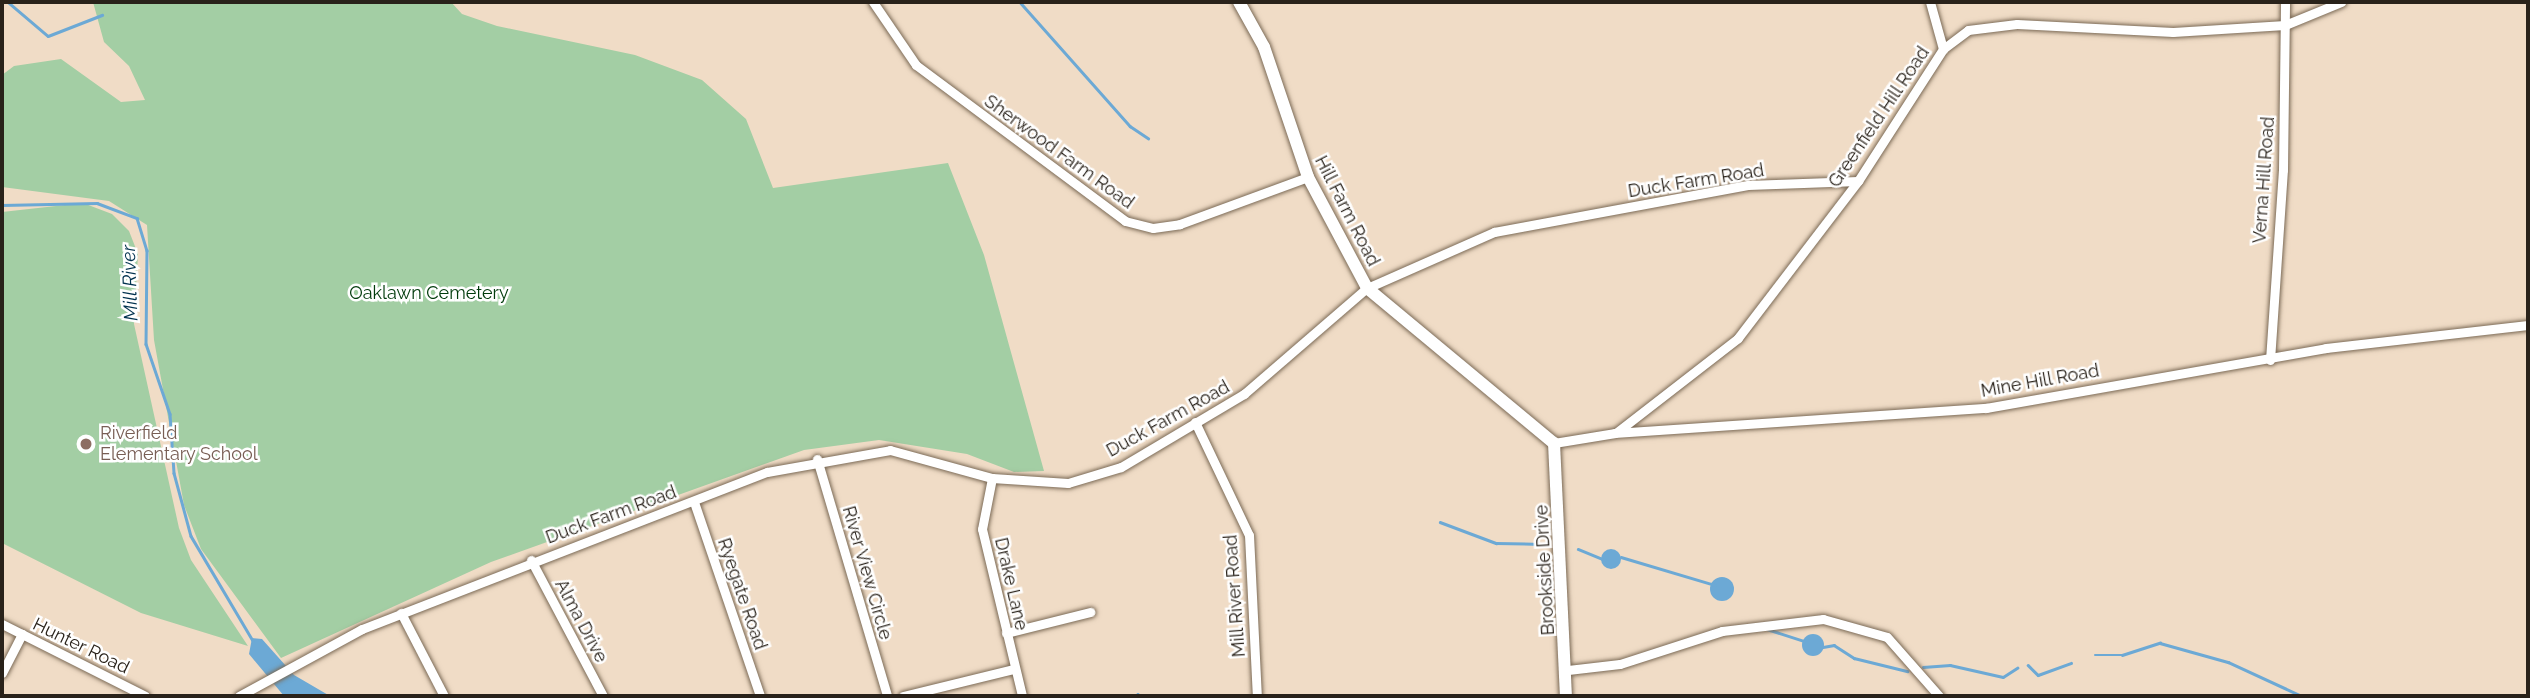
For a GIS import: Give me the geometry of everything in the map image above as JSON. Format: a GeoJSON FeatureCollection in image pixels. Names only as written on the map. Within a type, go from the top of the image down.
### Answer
{"type":"FeatureCollection","features":[{"type":"Feature","properties":{"kind":"main road","name":"Hill Farm Road"},"geometry":{"type":"LineString","coordinates":[[1239,2],[1264,47],[1308,177],[1367,288],[1554,443]]}},
{"type":"Feature","properties":{"kind":"main road","name":"Brookside Drive"},"geometry":{"type":"LineString","coordinates":[[1554,443],[1568,670],[1566,696]]}},
{"type":"Feature","properties":{"kind":"street","name":"Sherwood Farm Road"},"geometry":{"type":"LineString","coordinates":[[873,2],[916,65],[1125,221],[1153,228],[1180,224],[1308,177]]}},
{"type":"Feature","properties":{"kind":"street"},"geometry":{"type":"LineString","coordinates":[[1930,2],[1943,49]]}},
{"type":"Feature","properties":{"kind":"street","name":"Verna Hill Road"},"geometry":{"type":"LineString","coordinates":[[2270,360],[2285,2]]}},
{"type":"Feature","properties":{"kind":"street","name":"Greenfield Hill Road"},"geometry":{"type":"LineString","coordinates":[[1615,433],[1738,338],[1858,181],[1943,49],[1968,30],[1993,25],[2173,32],[2285,25],[2341,2]]}},
{"type":"Feature","properties":{"kind":"street","name":"Duck Farm Road"},"geometry":{"type":"LineString","coordinates":[[239,696],[301,660],[401,613],[531,560],[817,459],[890,450],[992,478],[1069,483],[1121,467],[1244,394],[1367,288],[1494,232],[1748,185],[1858,181]]}},
{"type":"Feature","properties":{"kind":"street","name":"Mine Hill Road"},"geometry":{"type":"LineString","coordinates":[[1554,443],[1615,433],[1986,408],[2270,360],[2528,325]]}},
{"type":"Feature","properties":{"kind":"street","name":"Mill River Road"},"geometry":{"type":"LineString","coordinates":[[1195,422],[1249,535],[1257,696]]}},
{"type":"Feature","properties":{"kind":"street","name":"River View Circle"},"geometry":{"type":"LineString","coordinates":[[817,459],[887,696]]}},
{"type":"Feature","properties":{"kind":"street","name":"Drake Lane"},"geometry":{"type":"LineString","coordinates":[[992,478],[982,529],[1022,696]]}},
{"type":"Feature","properties":{"kind":"street","name":"Ryegate Road"},"geometry":{"type":"LineString","coordinates":[[694,502],[760,696]]}},
{"type":"Feature","properties":{"kind":"street","name":"Alma Drive"},"geometry":{"type":"LineString","coordinates":[[531,560],[603,696]]}},
{"type":"Feature","properties":{"kind":"street"},"geometry":{"type":"LineString","coordinates":[[1006,633],[1090,612]]}},
{"type":"Feature","properties":{"kind":"street"},"geometry":{"type":"LineString","coordinates":[[401,613],[444,696]]}},
{"type":"Feature","properties":{"kind":"street"},"geometry":{"type":"LineString","coordinates":[[1568,670],[1620,664],[1721,631],[1824,619],[1887,637],[1939,696]]}},
{"type":"Feature","properties":{"kind":"street","name":"Hunter Road"},"geometry":{"type":"LineString","coordinates":[[2,624],[145,696]]}},
{"type":"Feature","properties":{"kind":"street"},"geometry":{"type":"LineString","coordinates":[[2,673],[22,634]]}},
{"type":"Feature","properties":{"kind":"street"},"geometry":{"type":"LineString","coordinates":[[903,696],[1014,669]]}},
{"type":"Feature","properties":{"kind":"green space","name":"Oaklawn Cemetery"},"geometry":{"type":"Polygon","coordinates":[[[93,2],[451,2],[462,14],[497,26],[635,55],[702,80],[746,119],[773,188],[948,163],[984,255],[1044,471],[1014,472],[967,454],[879,440],[804,450],[491,562],[281,658],[201,549],[184,505],[154,340],[147,225],[109,201],[2,187],[2,75],[14,66],[61,59],[121,102],[145,100],[129,66],[104,42],[93,2]]]}},
{"type":"Feature","properties":{"kind":"green space","name":"Riverfield Elementary School"},"geometry":{"type":"Polygon","coordinates":[[[83,203],[112,214],[129,231],[138,254],[134,324],[179,528],[191,560],[248,646],[141,613],[2,543],[2,212],[83,203]]]}},
{"type":"Feature","properties":{"kind":"water"},"geometry":{"type":"Polygon","coordinates":[[[1607,549],[1615,549],[1621,559],[1615,569],[1607,569],[1601,563],[1601,555],[1607,549]]]}},
{"type":"Feature","properties":{"kind":"water"},"geometry":{"type":"Polygon","coordinates":[[[1722,577],[1730,581],[1734,589],[1730,597],[1722,601],[1714,597],[1710,589],[1714,581],[1722,577]]]}},
{"type":"Feature","properties":{"kind":"water"},"geometry":{"type":"Polygon","coordinates":[[[1813,634],[1821,637],[1824,645],[1821,653],[1813,656],[1805,653],[1802,645],[1805,637],[1813,634]]]}},
{"type":"Feature","properties":{"kind":"water"},"geometry":{"type":"Polygon","coordinates":[[[252,638],[262,639],[294,675],[330,696],[284,696],[249,654],[252,638]]]}},
{"type":"Feature","properties":{"kind":"waterway"},"geometry":{"type":"LineString","coordinates":[[8,2],[48,36],[102,15]]}},
{"type":"Feature","properties":{"kind":"waterway"},"geometry":{"type":"LineString","coordinates":[[1020,2],[1130,126],[1148,138]]}},
{"type":"Feature","properties":{"kind":"waterway","name":"Mill River"},"geometry":{"type":"LineString","coordinates":[[2,205],[97,203],[137,218],[147,250],[146,344],[170,414],[174,473],[191,536],[253,641]]}},
{"type":"Feature","properties":{"kind":"waterway"},"geometry":{"type":"LineString","coordinates":[[1440,522],[1496,543],[1542,544]]}},
{"type":"Feature","properties":{"kind":"waterway"},"geometry":{"type":"LineString","coordinates":[[1578,549],[1605,560]]}},
{"type":"Feature","properties":{"kind":"waterway"},"geometry":{"type":"LineString","coordinates":[[1621,557],[1715,585]]}},
{"type":"Feature","properties":{"kind":"waterway"},"geometry":{"type":"LineString","coordinates":[[1767,629],[1804,641]]}},
{"type":"Feature","properties":{"kind":"waterway"},"geometry":{"type":"LineString","coordinates":[[2095,655],[2122,655],[2160,643],[2228,662],[2302,696]]}},
{"type":"Feature","properties":{"kind":"waterway"},"geometry":{"type":"LineString","coordinates":[[1823,647],[1834,645],[1854,658],[1907,671]]}},
{"type":"Feature","properties":{"kind":"waterway"},"geometry":{"type":"LineString","coordinates":[[2028,665],[2038,675],[2071,663]]}},
{"type":"Feature","properties":{"kind":"waterway"},"geometry":{"type":"LineString","coordinates":[[1923,667],[1950,665],[2003,677],[2017,668]]}},
{"type":"Feature","properties":{"kind":"place","name":"Riverfield Elementary School"},"geometry":{"type":"Point","coordinates":[86,444]}}]}
